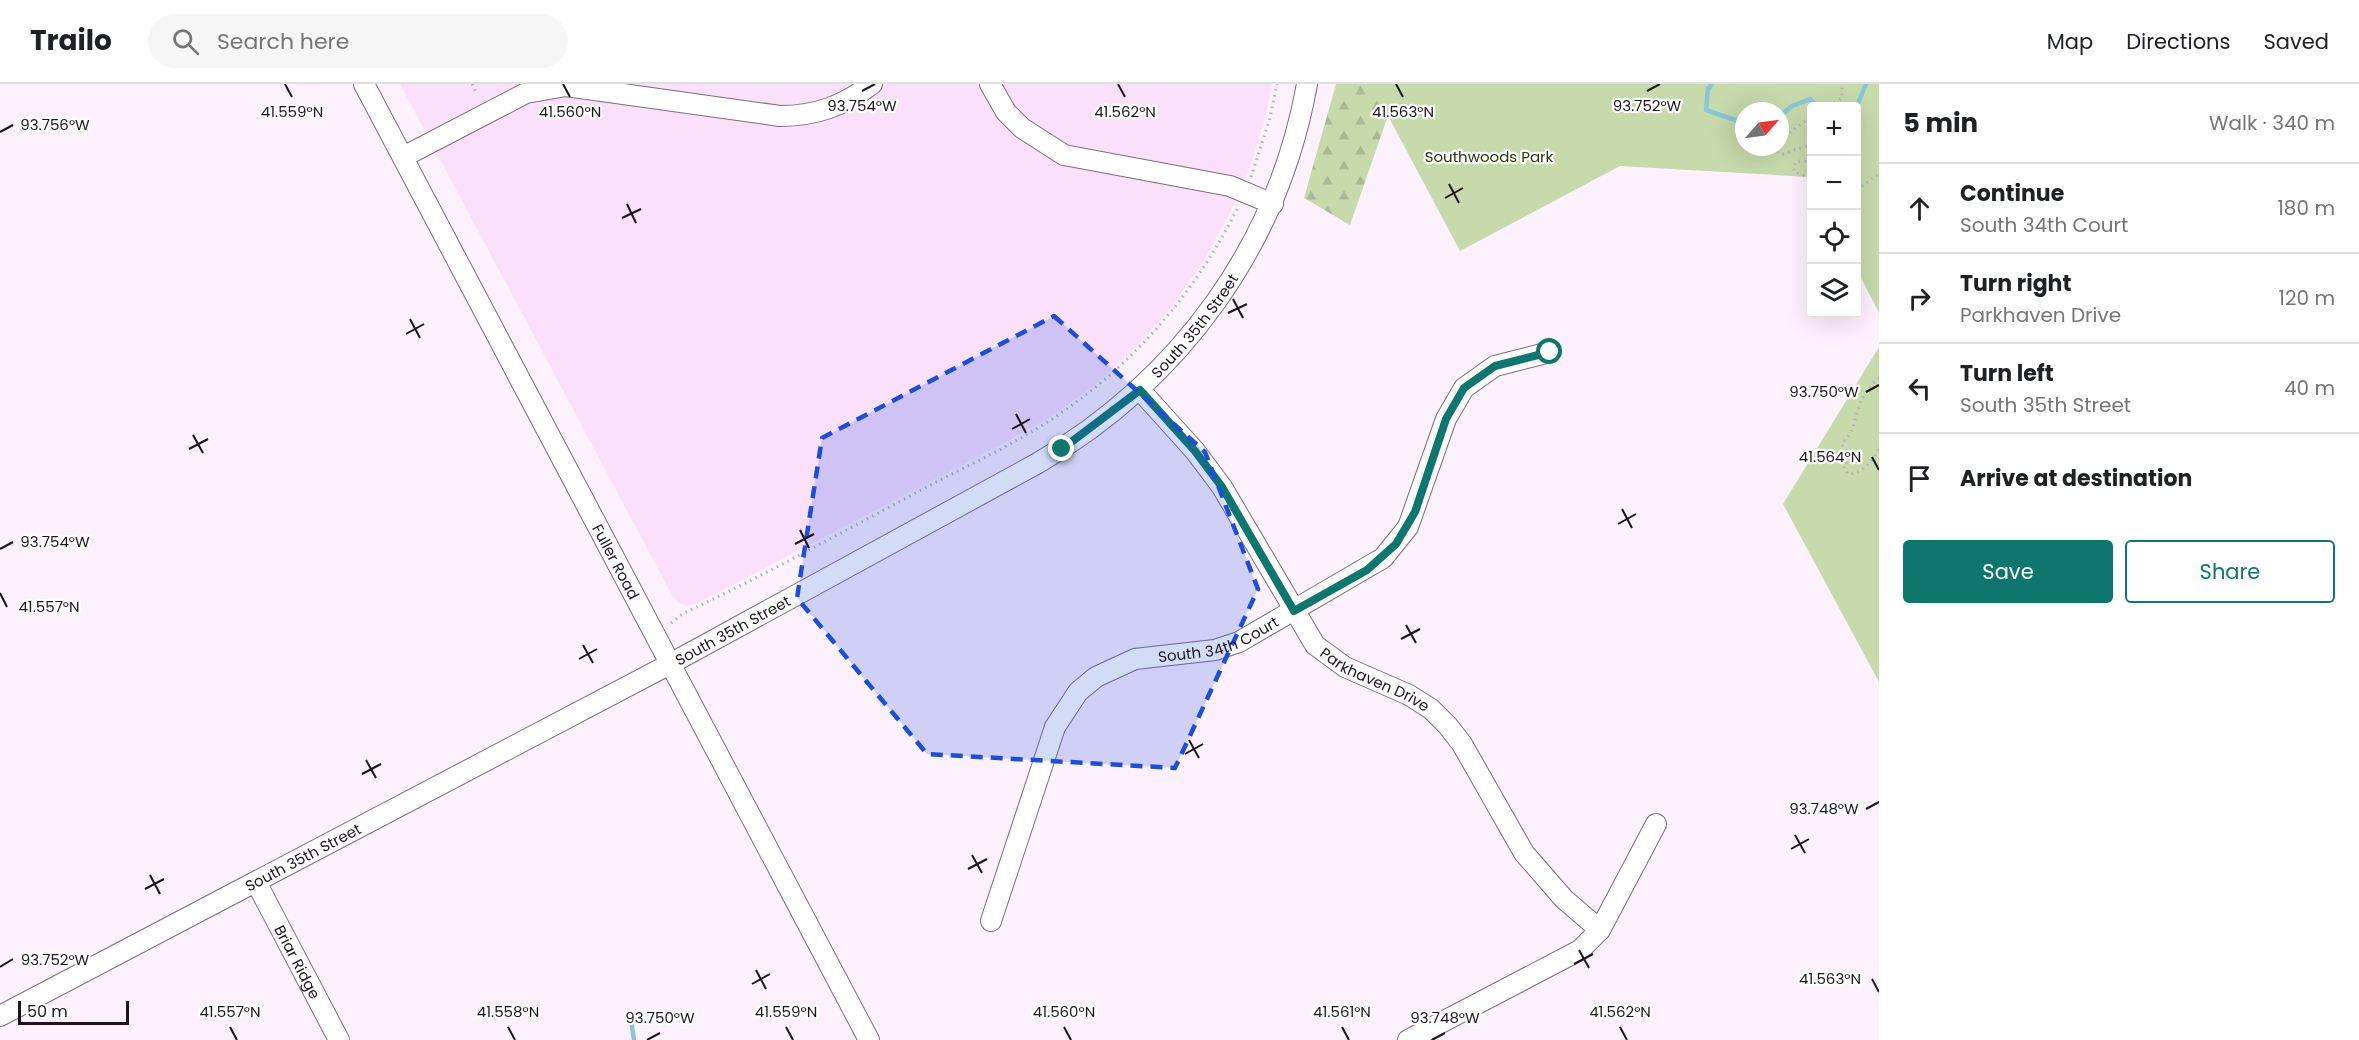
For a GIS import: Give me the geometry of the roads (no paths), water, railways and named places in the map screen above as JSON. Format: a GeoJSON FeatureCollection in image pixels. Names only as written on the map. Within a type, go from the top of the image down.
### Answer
{"type":"FeatureCollection","features":[{"type":"Feature","properties":{"kind":"street","name":"Fuller Road"},"geometry":{"type":"LineString","coordinates":[[364,84],[869,1040]]}},
{"type":"Feature","properties":{"kind":"street"},"geometry":{"type":"LineString","coordinates":[[403,158],[500,105],[526,93],[547,89],[590,87],[681,93],[780,116],[801,116],[843,104],[872,84]]}},
{"type":"Feature","properties":{"kind":"street"},"geometry":{"type":"LineString","coordinates":[[990,84],[1006,112],[1022,129],[1064,155],[1230,186],[1273,204]]}},
{"type":"Feature","properties":{"kind":"street","name":"South 35th Street"},"geometry":{"type":"LineString","coordinates":[[0,1016],[669,664],[1062,449],[1140,390],[1163,368],[1218,300],[1253,244],[1273,204],[1292,151],[1307,84]]}},
{"type":"Feature","properties":{"kind":"street","name":"South 34th Court"},"geometry":{"type":"LineString","coordinates":[[991,921],[1054,727],[1078,692],[1115,666],[1135,659],[1215,650],[1239,642],[1367,570],[1396,544],[1415,512],[1446,419],[1464,388],[1495,366],[1550,352]]}},
{"type":"Feature","properties":{"kind":"street","name":"Parkhaven Drive"},"geometry":{"type":"LineString","coordinates":[[1140,390],[1195,451],[1222,487],[1316,645],[1345,668],[1409,695],[1431,709],[1448,726],[1462,744],[1524,853],[1557,891],[1600,930]]}},
{"type":"Feature","properties":{"kind":"street"},"geometry":{"type":"LineString","coordinates":[[1408,1040],[1580,950],[1600,930],[1656,824]]}},
{"type":"Feature","properties":{"kind":"street","name":"Briar Ridge"},"geometry":{"type":"LineString","coordinates":[[256,882],[339,1040]]}},
{"type":"Feature","properties":{"kind":"waterway"},"geometry":{"type":"LineString","coordinates":[[1712,84],[1708,89],[1706,110],[1735,120]]}},
{"type":"Feature","properties":{"kind":"waterway"},"geometry":{"type":"LineString","coordinates":[[1858,102],[1866,84]]}},
{"type":"Feature","properties":{"kind":"waterway"},"geometry":{"type":"LineString","coordinates":[[1789,108],[1810,99],[1813,102]]}},
{"type":"Feature","properties":{"kind":"waterway"},"geometry":{"type":"LineString","coordinates":[[631,1019],[634,1040]]}},
{"type":"Feature","properties":{"kind":"park label","name":"Southwoods Park"},"geometry":{"type":"Point","coordinates":[1489,156]}}]}
